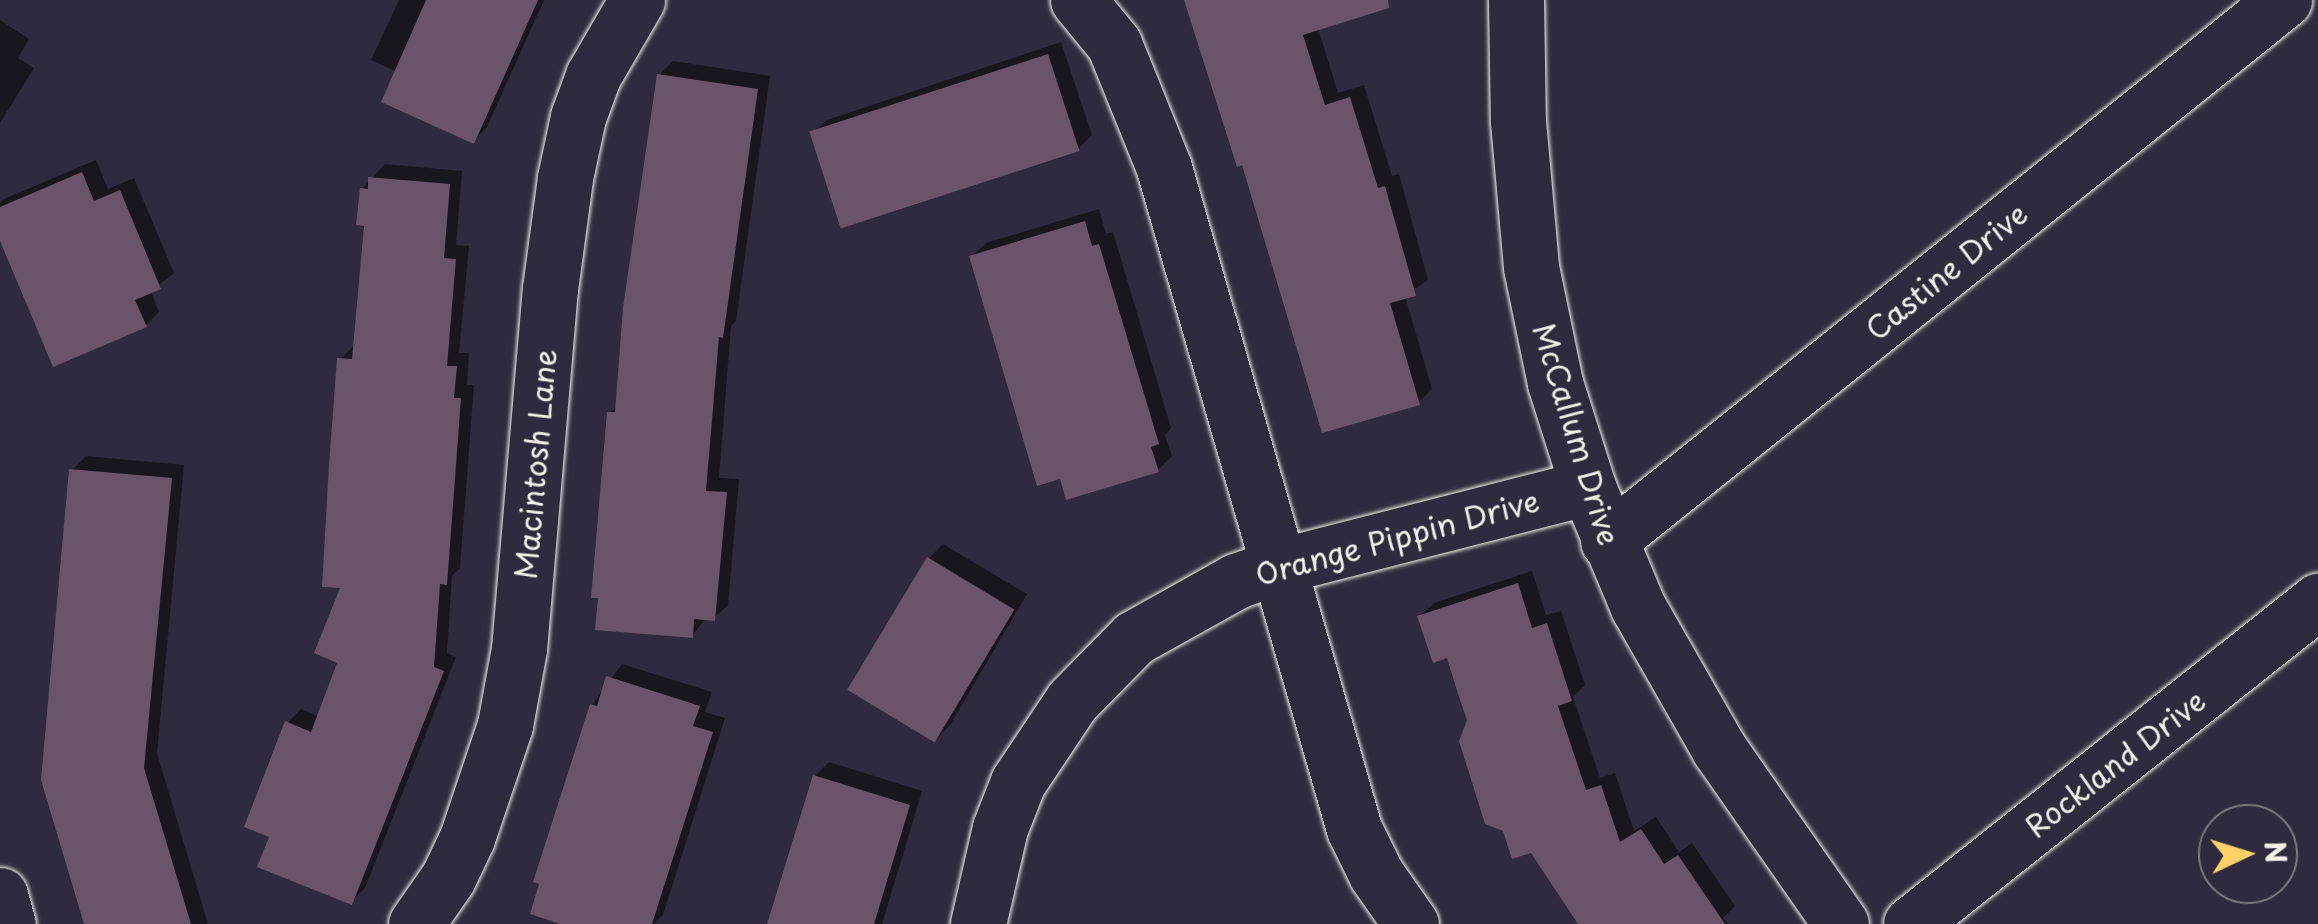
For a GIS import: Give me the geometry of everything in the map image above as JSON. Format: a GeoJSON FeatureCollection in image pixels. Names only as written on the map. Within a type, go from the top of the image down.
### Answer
{"type":"FeatureCollection","features":[{"type":"Feature","properties":{"kind":"street","name":"Macintosh Lane"},"geometry":{"type":"LineString","coordinates":[[416,924],[448,878],[467,838],[505,725],[519,649],[550,289],[565,178],[578,117],[592,76],[637,0]]}},
{"type":"Feature","properties":{"kind":"street"},"geometry":{"type":"LineString","coordinates":[[1078,0],[1114,44],[1164,168],[1354,829],[1376,874],[1411,924]]}},
{"type":"Feature","properties":{"kind":"street","name":"McCallum Drive"},"geometry":{"type":"LineString","coordinates":[[1516,0],[1518,121],[1531,267],[1555,383],[1588,487],[1638,607],[1719,749],[1841,924]]}},
{"type":"Feature","properties":{"kind":"street","name":"Castine Drive"},"geometry":{"type":"LineString","coordinates":[[1608,541],[2284,0]]}},
{"type":"Feature","properties":{"kind":"street","name":"Orange Pippin Drive"},"geometry":{"type":"LineString","coordinates":[[978,924],[1000,828],[1018,782],[1072,701],[1134,638],[1236,581],[1279,566],[1588,487]]}},
{"type":"Feature","properties":{"kind":"street","name":"Rockland Drive"},"geometry":{"type":"LineString","coordinates":[[1910,924],[2318,601]]}},
{"type":"Feature","properties":{"kind":"street"},"geometry":{"type":"LineString","coordinates":[[0,896],[8,924]]}},
{"type":"Feature","properties":{"kind":"building"},"geometry":{"type":"Polygon","coordinates":[[[426,0],[538,0],[474,144],[381,102],[426,0]]]}},
{"type":"Feature","properties":{"kind":"building"},"geometry":{"type":"Polygon","coordinates":[[[1184,0],[1388,0],[1389,8],[1303,35],[1325,105],[1350,97],[1378,188],[1385,186],[1416,296],[1390,303],[1420,405],[1322,433],[1242,165],[1237,167],[1184,0]]]}},
{"type":"Feature","properties":{"kind":"building"},"geometry":{"type":"Polygon","coordinates":[[[1048,54],[1080,151],[841,229],[809,132],[1048,54]]]}},
{"type":"Feature","properties":{"kind":"building"},"geometry":{"type":"Polygon","coordinates":[[[657,74],[758,89],[723,338],[719,337],[706,491],[727,492],[715,621],[694,619],[693,638],[595,630],[598,598],[591,598],[607,412],[615,412],[623,308],[657,74]]]}},
{"type":"Feature","properties":{"kind":"building"},"geometry":{"type":"Polygon","coordinates":[[[82,172],[94,201],[120,190],[161,289],[135,300],[147,327],[53,367],[0,241],[0,207],[82,172]]]}},
{"type":"Feature","properties":{"kind":"building"},"geometry":{"type":"Polygon","coordinates":[[[368,177],[450,184],[444,258],[456,259],[447,366],[457,366],[454,398],[461,398],[447,585],[440,584],[434,667],[444,671],[352,905],[257,867],[269,837],[244,827],[285,721],[311,732],[337,663],[314,653],[340,588],[322,587],[329,465],[337,358],[352,359],[364,226],[356,225],[360,188],[368,189],[368,177]]]}},
{"type":"Feature","properties":{"kind":"building"},"geometry":{"type":"Polygon","coordinates":[[[1085,221],[1092,246],[1099,244],[1159,444],[1151,447],[1159,472],[1066,500],[1060,479],[1037,486],[969,256],[1085,221]]]}},
{"type":"Feature","properties":{"kind":"building"},"geometry":{"type":"Polygon","coordinates":[[[69,469],[172,478],[144,768],[191,924],[84,924],[41,780],[69,469]]]}},
{"type":"Feature","properties":{"kind":"building"},"geometry":{"type":"Polygon","coordinates":[[[927,557],[1014,610],[935,742],[847,690],[927,557]]]}},
{"type":"Feature","properties":{"kind":"building"},"geometry":{"type":"Polygon","coordinates":[[[1518,583],[1532,628],[1547,623],[1572,701],[1558,706],[1586,790],[1601,785],[1620,842],[1641,829],[1664,864],[1678,855],[1725,924],[1578,924],[1531,853],[1512,859],[1503,831],[1485,824],[1459,741],[1467,720],[1447,658],[1433,663],[1417,616],[1518,583]]]}},
{"type":"Feature","properties":{"kind":"building"},"geometry":{"type":"Polygon","coordinates":[[[606,676],[700,706],[693,726],[713,732],[652,924],[560,924],[530,914],[539,884],[533,882],[590,704],[597,706],[606,676]]]}},
{"type":"Feature","properties":{"kind":"building"},"geometry":{"type":"Polygon","coordinates":[[[813,775],[910,805],[874,924],[767,924],[813,775]]]}}]}
